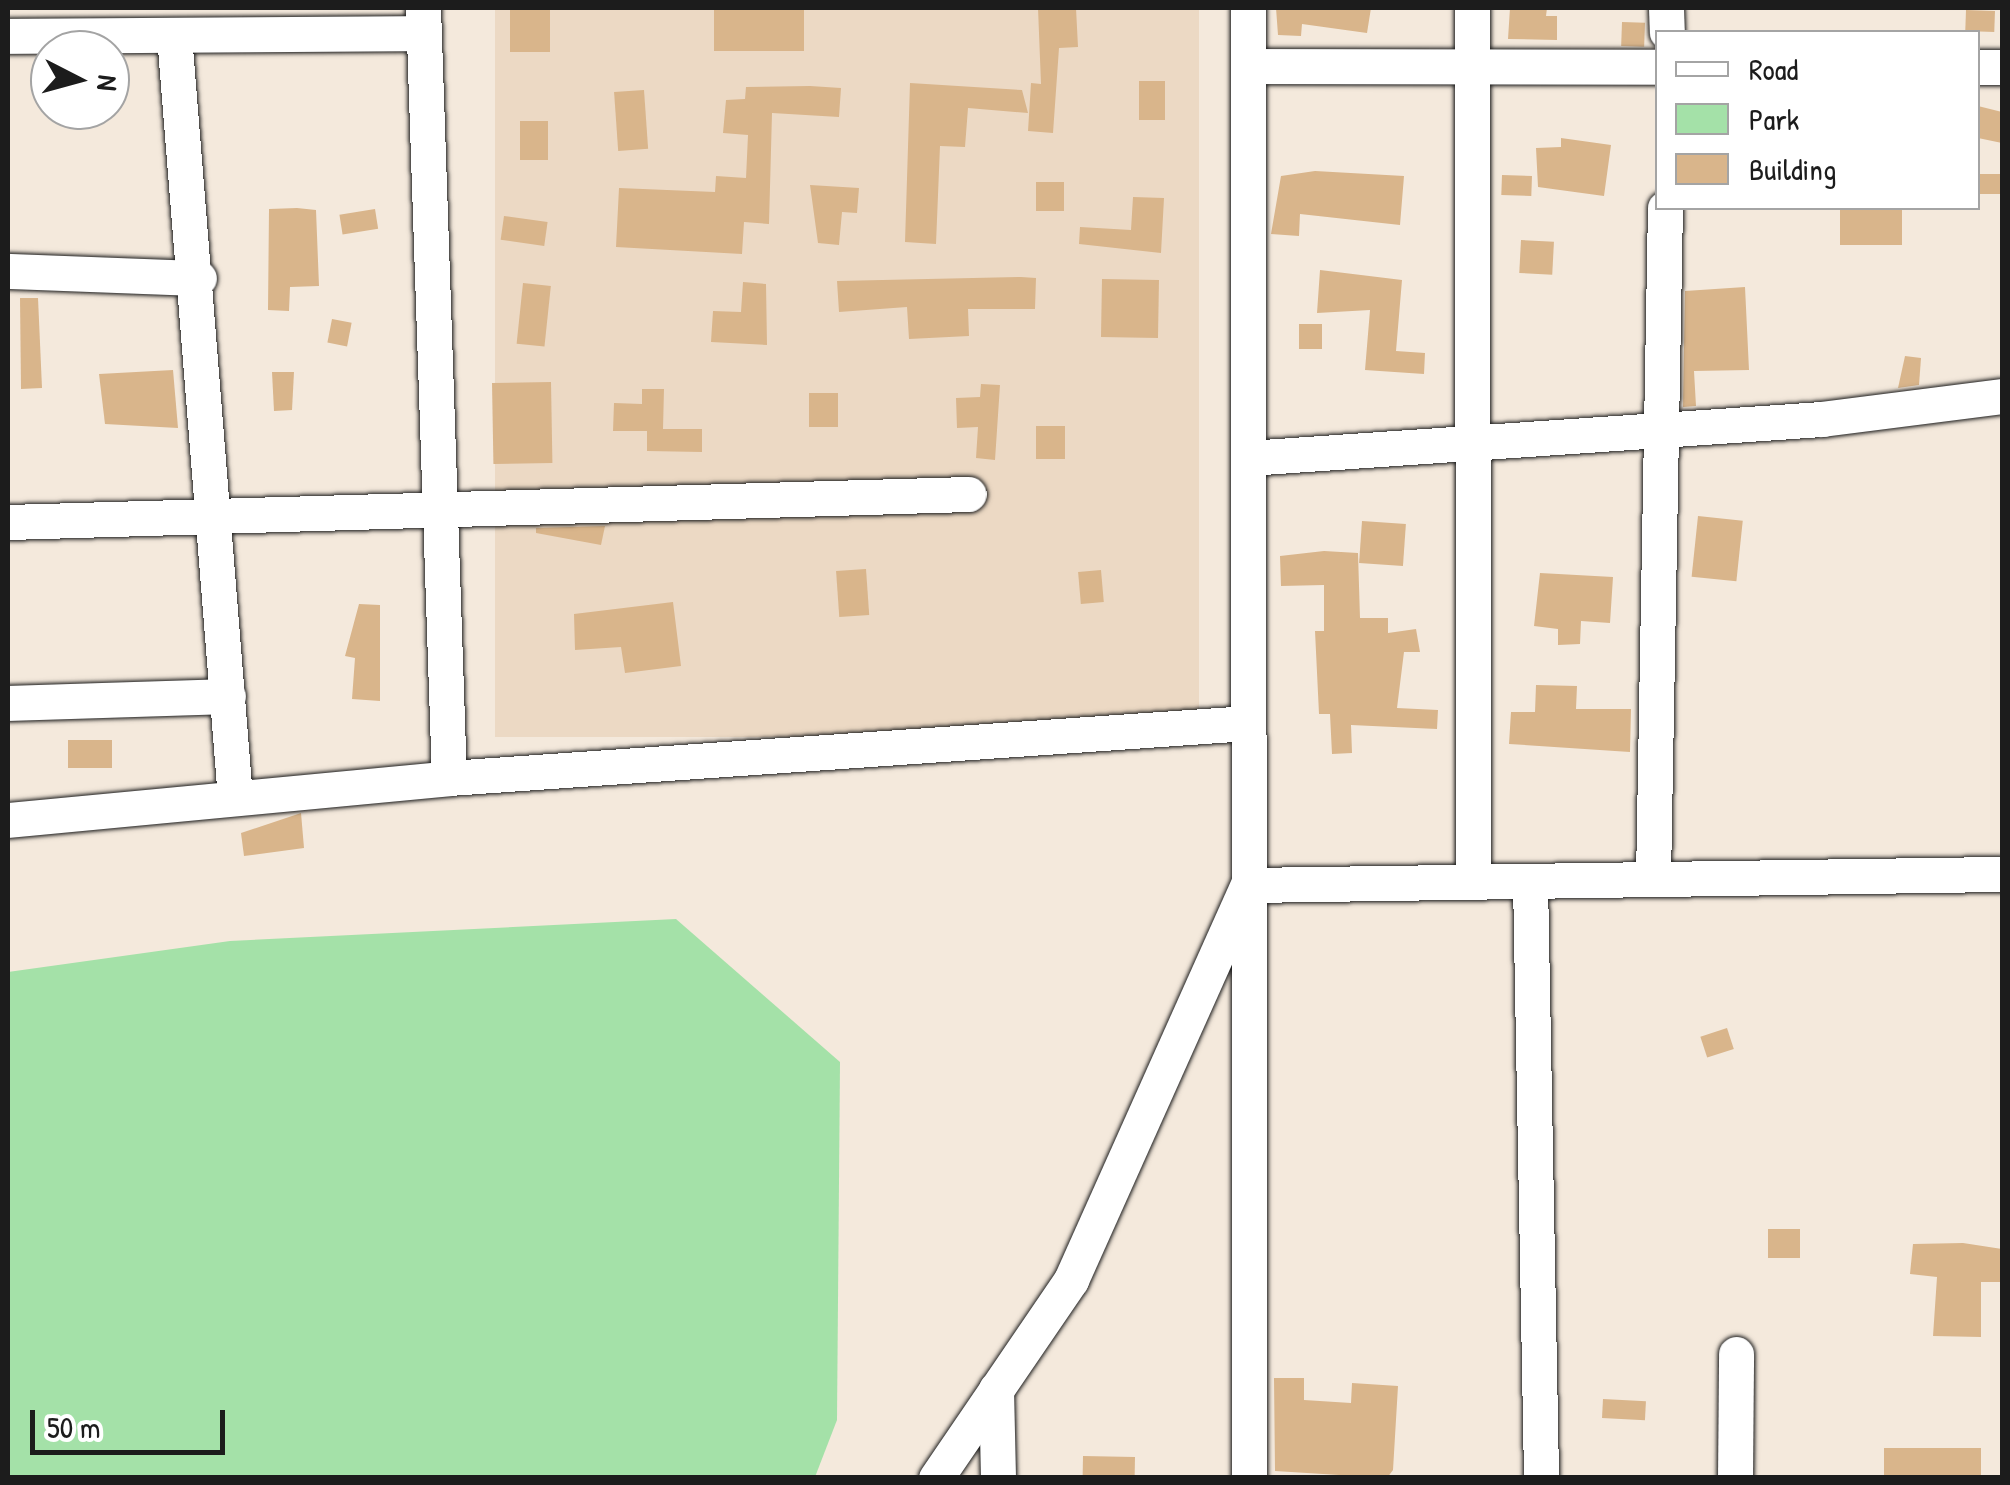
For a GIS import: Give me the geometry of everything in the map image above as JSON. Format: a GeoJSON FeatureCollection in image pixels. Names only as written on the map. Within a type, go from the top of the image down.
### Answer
{"type":"FeatureCollection","features":[{"type":"Feature","properties":{"kind":"street"},"geometry":{"type":"LineString","coordinates":[[1248,8],[1249,1478]]}},
{"type":"Feature","properties":{"kind":"street"},"geometry":{"type":"LineString","coordinates":[[1472,8],[1472,882]]}},
{"type":"Feature","properties":{"kind":"street"},"geometry":{"type":"LineString","coordinates":[[8,36],[174,35],[423,20],[449,778]]}},
{"type":"Feature","properties":{"kind":"street"},"geometry":{"type":"LineString","coordinates":[[174,35],[200,278],[234,798]]}},
{"type":"Feature","properties":{"kind":"street"},"geometry":{"type":"LineString","coordinates":[[1248,66],[1655,67]]}},
{"type":"Feature","properties":{"kind":"street"},"geometry":{"type":"LineString","coordinates":[[1653,879],[1665,210]]}},
{"type":"Feature","properties":{"kind":"street"},"geometry":{"type":"LineString","coordinates":[[8,271],[200,278]]}},
{"type":"Feature","properties":{"kind":"street"},"geometry":{"type":"LineString","coordinates":[[1248,458],[1661,430],[2002,396]]}},
{"type":"Feature","properties":{"kind":"street"},"geometry":{"type":"LineString","coordinates":[[8,522],[969,494]]}},
{"type":"Feature","properties":{"kind":"street"},"geometry":{"type":"LineString","coordinates":[[8,702],[228,696]]}},
{"type":"Feature","properties":{"kind":"street"},"geometry":{"type":"LineString","coordinates":[[8,820],[449,778],[1248,722]]}},
{"type":"Feature","properties":{"kind":"street"},"geometry":{"type":"LineString","coordinates":[[1248,885],[2002,874]]}},
{"type":"Feature","properties":{"kind":"street"},"geometry":{"type":"LineString","coordinates":[[1530,881],[1540,1478]]}},
{"type":"Feature","properties":{"kind":"street"},"geometry":{"type":"LineString","coordinates":[[936,1478],[1071,1280],[1248,885]]}},
{"type":"Feature","properties":{"kind":"street"},"geometry":{"type":"LineString","coordinates":[[1735,1478],[1736,1354]]}},
{"type":"Feature","properties":{"kind":"street"},"geometry":{"type":"LineString","coordinates":[[996,1389],[998,1478]]}},
{"type":"Feature","properties":{"kind":"shaded area"},"geometry":{"type":"Polygon","coordinates":[[[495,8],[1199,8],[1199,737],[495,737],[495,8]]]}},
{"type":"Feature","properties":{"kind":"green space"},"geometry":{"type":"Polygon","coordinates":[[[676,919],[840,1062],[837,1420],[815,1477],[8,1477],[8,972],[230,941],[676,919]]]}},
{"type":"Feature","properties":{"kind":"building"},"geometry":{"type":"Polygon","coordinates":[[[510,8],[550,8],[550,52],[510,52],[510,8]]]}},
{"type":"Feature","properties":{"kind":"building"},"geometry":{"type":"Polygon","coordinates":[[[714,8],[804,8],[804,51],[714,51],[714,8]]]}},
{"type":"Feature","properties":{"kind":"building"},"geometry":{"type":"Polygon","coordinates":[[[1038,8],[1076,8],[1078,47],[1059,48],[1053,133],[1028,131],[1031,83],[1041,84],[1038,8]]]}},
{"type":"Feature","properties":{"kind":"building"},"geometry":{"type":"Polygon","coordinates":[[[1276,8],[1371,8],[1367,33],[1302,24],[1301,36],[1278,35],[1276,8]]]}},
{"type":"Feature","properties":{"kind":"building"},"geometry":{"type":"Polygon","coordinates":[[[1510,8],[1547,8],[1546,16],[1557,16],[1557,40],[1508,39],[1510,8]]]}},
{"type":"Feature","properties":{"kind":"building"},"geometry":{"type":"Polygon","coordinates":[[[1966,10],[1995,11],[1994,32],[1965,30],[1966,10]]]}},
{"type":"Feature","properties":{"kind":"building"},"geometry":{"type":"Polygon","coordinates":[[[1622,22],[1645,23],[1644,47],[1621,46],[1622,22]]]}},
{"type":"Feature","properties":{"kind":"building"},"geometry":{"type":"Polygon","coordinates":[[[1139,81],[1165,81],[1165,120],[1139,120],[1139,81]]]}},
{"type":"Feature","properties":{"kind":"building"},"geometry":{"type":"Polygon","coordinates":[[[910,83],[1022,90],[1028,113],[968,108],[965,147],[940,146],[936,244],[905,242],[910,83]]]}},
{"type":"Feature","properties":{"kind":"building"},"geometry":{"type":"Polygon","coordinates":[[[746,87],[841,88],[839,117],[772,113],[769,224],[744,222],[742,254],[616,247],[619,188],[715,192],[716,176],[746,178],[748,135],[723,133],[726,100],[745,99],[746,87]]]}},
{"type":"Feature","properties":{"kind":"building"},"geometry":{"type":"Polygon","coordinates":[[[644,90],[648,149],[618,151],[614,92],[644,90]]]}},
{"type":"Feature","properties":{"kind":"building"},"geometry":{"type":"Polygon","coordinates":[[[1980,106],[2002,112],[2002,143],[1980,138],[1980,106]]]}},
{"type":"Feature","properties":{"kind":"building"},"geometry":{"type":"Polygon","coordinates":[[[520,121],[548,121],[548,160],[520,160],[520,121]]]}},
{"type":"Feature","properties":{"kind":"building"},"geometry":{"type":"Polygon","coordinates":[[[1561,138],[1611,145],[1604,196],[1538,187],[1536,148],[1561,147],[1561,138]]]}},
{"type":"Feature","properties":{"kind":"building"},"geometry":{"type":"Polygon","coordinates":[[[1315,171],[1404,176],[1400,225],[1300,214],[1299,236],[1271,234],[1281,176],[1315,171]]]}},
{"type":"Feature","properties":{"kind":"building"},"geometry":{"type":"Polygon","coordinates":[[[1980,174],[2002,174],[2002,194],[1980,194],[1980,174]]]}},
{"type":"Feature","properties":{"kind":"building"},"geometry":{"type":"Polygon","coordinates":[[[1502,175],[1532,176],[1531,196],[1501,195],[1502,175]]]}},
{"type":"Feature","properties":{"kind":"building"},"geometry":{"type":"Polygon","coordinates":[[[1036,182],[1064,182],[1064,211],[1036,211],[1036,182]]]}},
{"type":"Feature","properties":{"kind":"building"},"geometry":{"type":"Polygon","coordinates":[[[810,185],[859,188],[857,213],[842,212],[839,245],[818,243],[810,185]]]}},
{"type":"Feature","properties":{"kind":"building"},"geometry":{"type":"Polygon","coordinates":[[[1133,197],[1164,198],[1161,253],[1079,244],[1080,227],[1131,230],[1133,197]]]}},
{"type":"Feature","properties":{"kind":"building"},"geometry":{"type":"Polygon","coordinates":[[[269,209],[316,210],[319,286],[290,287],[289,311],[268,310],[269,209]]]}},
{"type":"Feature","properties":{"kind":"building"},"geometry":{"type":"Polygon","coordinates":[[[375,209],[378,229],[343,234],[339,215],[375,209]]]}},
{"type":"Feature","properties":{"kind":"building"},"geometry":{"type":"Polygon","coordinates":[[[1840,210],[1902,210],[1902,245],[1840,245],[1840,210]]]}},
{"type":"Feature","properties":{"kind":"building"},"geometry":{"type":"Polygon","coordinates":[[[504,216],[548,222],[544,246],[501,240],[504,216]]]}},
{"type":"Feature","properties":{"kind":"building"},"geometry":{"type":"Polygon","coordinates":[[[1521,240],[1554,242],[1552,275],[1519,273],[1521,240]]]}},
{"type":"Feature","properties":{"kind":"building"},"geometry":{"type":"Polygon","coordinates":[[[1320,270],[1402,280],[1396,351],[1425,353],[1424,374],[1365,370],[1370,310],[1317,313],[1320,270]]]}},
{"type":"Feature","properties":{"kind":"building"},"geometry":{"type":"Polygon","coordinates":[[[1036,278],[1035,309],[968,309],[969,336],[909,339],[907,307],[839,312],[837,281],[1036,278]]]}},
{"type":"Feature","properties":{"kind":"building"},"geometry":{"type":"Polygon","coordinates":[[[1102,279],[1159,280],[1158,338],[1101,337],[1102,279]]]}},
{"type":"Feature","properties":{"kind":"building"},"geometry":{"type":"Polygon","coordinates":[[[743,282],[766,284],[767,345],[711,342],[713,311],[741,312],[743,282]]]}},
{"type":"Feature","properties":{"kind":"building"},"geometry":{"type":"Polygon","coordinates":[[[523,283],[551,286],[544,347],[517,344],[523,283]]]}},
{"type":"Feature","properties":{"kind":"building"},"geometry":{"type":"Polygon","coordinates":[[[1745,287],[1749,370],[1694,371],[1696,406],[1683,407],[1685,291],[1745,287]]]}},
{"type":"Feature","properties":{"kind":"building"},"geometry":{"type":"Polygon","coordinates":[[[20,298],[38,298],[42,388],[21,389],[20,298]]]}},
{"type":"Feature","properties":{"kind":"building"},"geometry":{"type":"Polygon","coordinates":[[[332,319],[352,323],[347,346],[327,343],[332,319]]]}},
{"type":"Feature","properties":{"kind":"building"},"geometry":{"type":"Polygon","coordinates":[[[1299,324],[1322,324],[1322,349],[1299,349],[1299,324]]]}},
{"type":"Feature","properties":{"kind":"building"},"geometry":{"type":"Polygon","coordinates":[[[1905,356],[1921,358],[1919,385],[1898,388],[1905,356]]]}},
{"type":"Feature","properties":{"kind":"building"},"geometry":{"type":"Polygon","coordinates":[[[173,370],[178,428],[105,424],[99,374],[173,370]]]}},
{"type":"Feature","properties":{"kind":"building"},"geometry":{"type":"Polygon","coordinates":[[[272,372],[294,372],[292,410],[274,411],[272,372]]]}},
{"type":"Feature","properties":{"kind":"building"},"geometry":{"type":"Polygon","coordinates":[[[551,382],[552,463],[493,464],[492,383],[551,382]]]}},
{"type":"Feature","properties":{"kind":"building"},"geometry":{"type":"Polygon","coordinates":[[[981,384],[1000,385],[995,460],[976,458],[978,427],[957,428],[956,398],[980,397],[981,384]]]}},
{"type":"Feature","properties":{"kind":"building"},"geometry":{"type":"Polygon","coordinates":[[[642,389],[664,389],[663,429],[702,429],[702,452],[647,451],[647,431],[613,431],[614,403],[642,404],[642,389]]]}},
{"type":"Feature","properties":{"kind":"building"},"geometry":{"type":"Polygon","coordinates":[[[809,393],[838,393],[838,427],[809,427],[809,393]]]}},
{"type":"Feature","properties":{"kind":"building"},"geometry":{"type":"Polygon","coordinates":[[[1036,426],[1065,426],[1065,459],[1036,459],[1036,426]]]}},
{"type":"Feature","properties":{"kind":"building"},"geometry":{"type":"Polygon","coordinates":[[[1698,516],[1743,521],[1736,581],[1692,577],[1698,516]]]}},
{"type":"Feature","properties":{"kind":"building"},"geometry":{"type":"Polygon","coordinates":[[[1362,521],[1406,524],[1403,566],[1359,563],[1362,521]]]}},
{"type":"Feature","properties":{"kind":"building"},"geometry":{"type":"Polygon","coordinates":[[[605,526],[601,545],[536,533],[536,528],[605,526]]]}},
{"type":"Feature","properties":{"kind":"building"},"geometry":{"type":"Polygon","coordinates":[[[1324,551],[1358,553],[1360,618],[1388,618],[1388,633],[1416,629],[1420,652],[1404,652],[1397,708],[1438,710],[1437,729],[1351,725],[1352,753],[1332,754],[1330,714],[1319,714],[1315,631],[1324,631],[1324,585],[1281,586],[1280,556],[1324,551]]]}},
{"type":"Feature","properties":{"kind":"building"},"geometry":{"type":"Polygon","coordinates":[[[866,569],[869,615],[839,617],[836,571],[866,569]]]}},
{"type":"Feature","properties":{"kind":"building"},"geometry":{"type":"Polygon","coordinates":[[[1101,570],[1104,602],[1081,604],[1078,572],[1101,570]]]}},
{"type":"Feature","properties":{"kind":"building"},"geometry":{"type":"Polygon","coordinates":[[[1540,573],[1613,577],[1610,623],[1581,621],[1580,644],[1558,645],[1558,629],[1534,626],[1540,573]]]}},
{"type":"Feature","properties":{"kind":"building"},"geometry":{"type":"Polygon","coordinates":[[[673,602],[681,666],[625,673],[621,647],[575,650],[574,614],[673,602]]]}},
{"type":"Feature","properties":{"kind":"building"},"geometry":{"type":"Polygon","coordinates":[[[359,604],[380,605],[380,701],[352,699],[355,658],[345,656],[359,604]]]}},
{"type":"Feature","properties":{"kind":"building"},"geometry":{"type":"Polygon","coordinates":[[[1536,685],[1577,686],[1576,709],[1631,709],[1630,752],[1509,744],[1511,712],[1535,712],[1536,685]]]}},
{"type":"Feature","properties":{"kind":"building"},"geometry":{"type":"Polygon","coordinates":[[[68,740],[112,740],[112,768],[68,768],[68,740]]]}},
{"type":"Feature","properties":{"kind":"building"},"geometry":{"type":"Polygon","coordinates":[[[301,813],[304,848],[244,856],[241,833],[301,813]]]}},
{"type":"Feature","properties":{"kind":"building"},"geometry":{"type":"Polygon","coordinates":[[[1727,1028],[1734,1049],[1707,1058],[1700,1037],[1727,1028]]]}},
{"type":"Feature","properties":{"kind":"building"},"geometry":{"type":"Polygon","coordinates":[[[1768,1229],[1800,1229],[1800,1258],[1768,1258],[1768,1229]]]}},
{"type":"Feature","properties":{"kind":"building"},"geometry":{"type":"Polygon","coordinates":[[[1963,1243],[2002,1249],[2002,1282],[1981,1282],[1981,1337],[1933,1336],[1937,1277],[1910,1274],[1913,1244],[1963,1243]]]}},
{"type":"Feature","properties":{"kind":"building"},"geometry":{"type":"Polygon","coordinates":[[[1274,1378],[1304,1378],[1304,1400],[1351,1403],[1352,1383],[1398,1386],[1393,1470],[1387,1478],[1275,1471],[1274,1378]]]}},
{"type":"Feature","properties":{"kind":"building"},"geometry":{"type":"Polygon","coordinates":[[[1603,1399],[1646,1401],[1645,1420],[1602,1418],[1603,1399]]]}},
{"type":"Feature","properties":{"kind":"building"},"geometry":{"type":"Polygon","coordinates":[[[1884,1448],[1981,1448],[1981,1478],[1884,1478],[1884,1448]]]}},
{"type":"Feature","properties":{"kind":"building"},"geometry":{"type":"Polygon","coordinates":[[[1083,1456],[1135,1457],[1135,1478],[1083,1478],[1083,1456]]]}}]}
